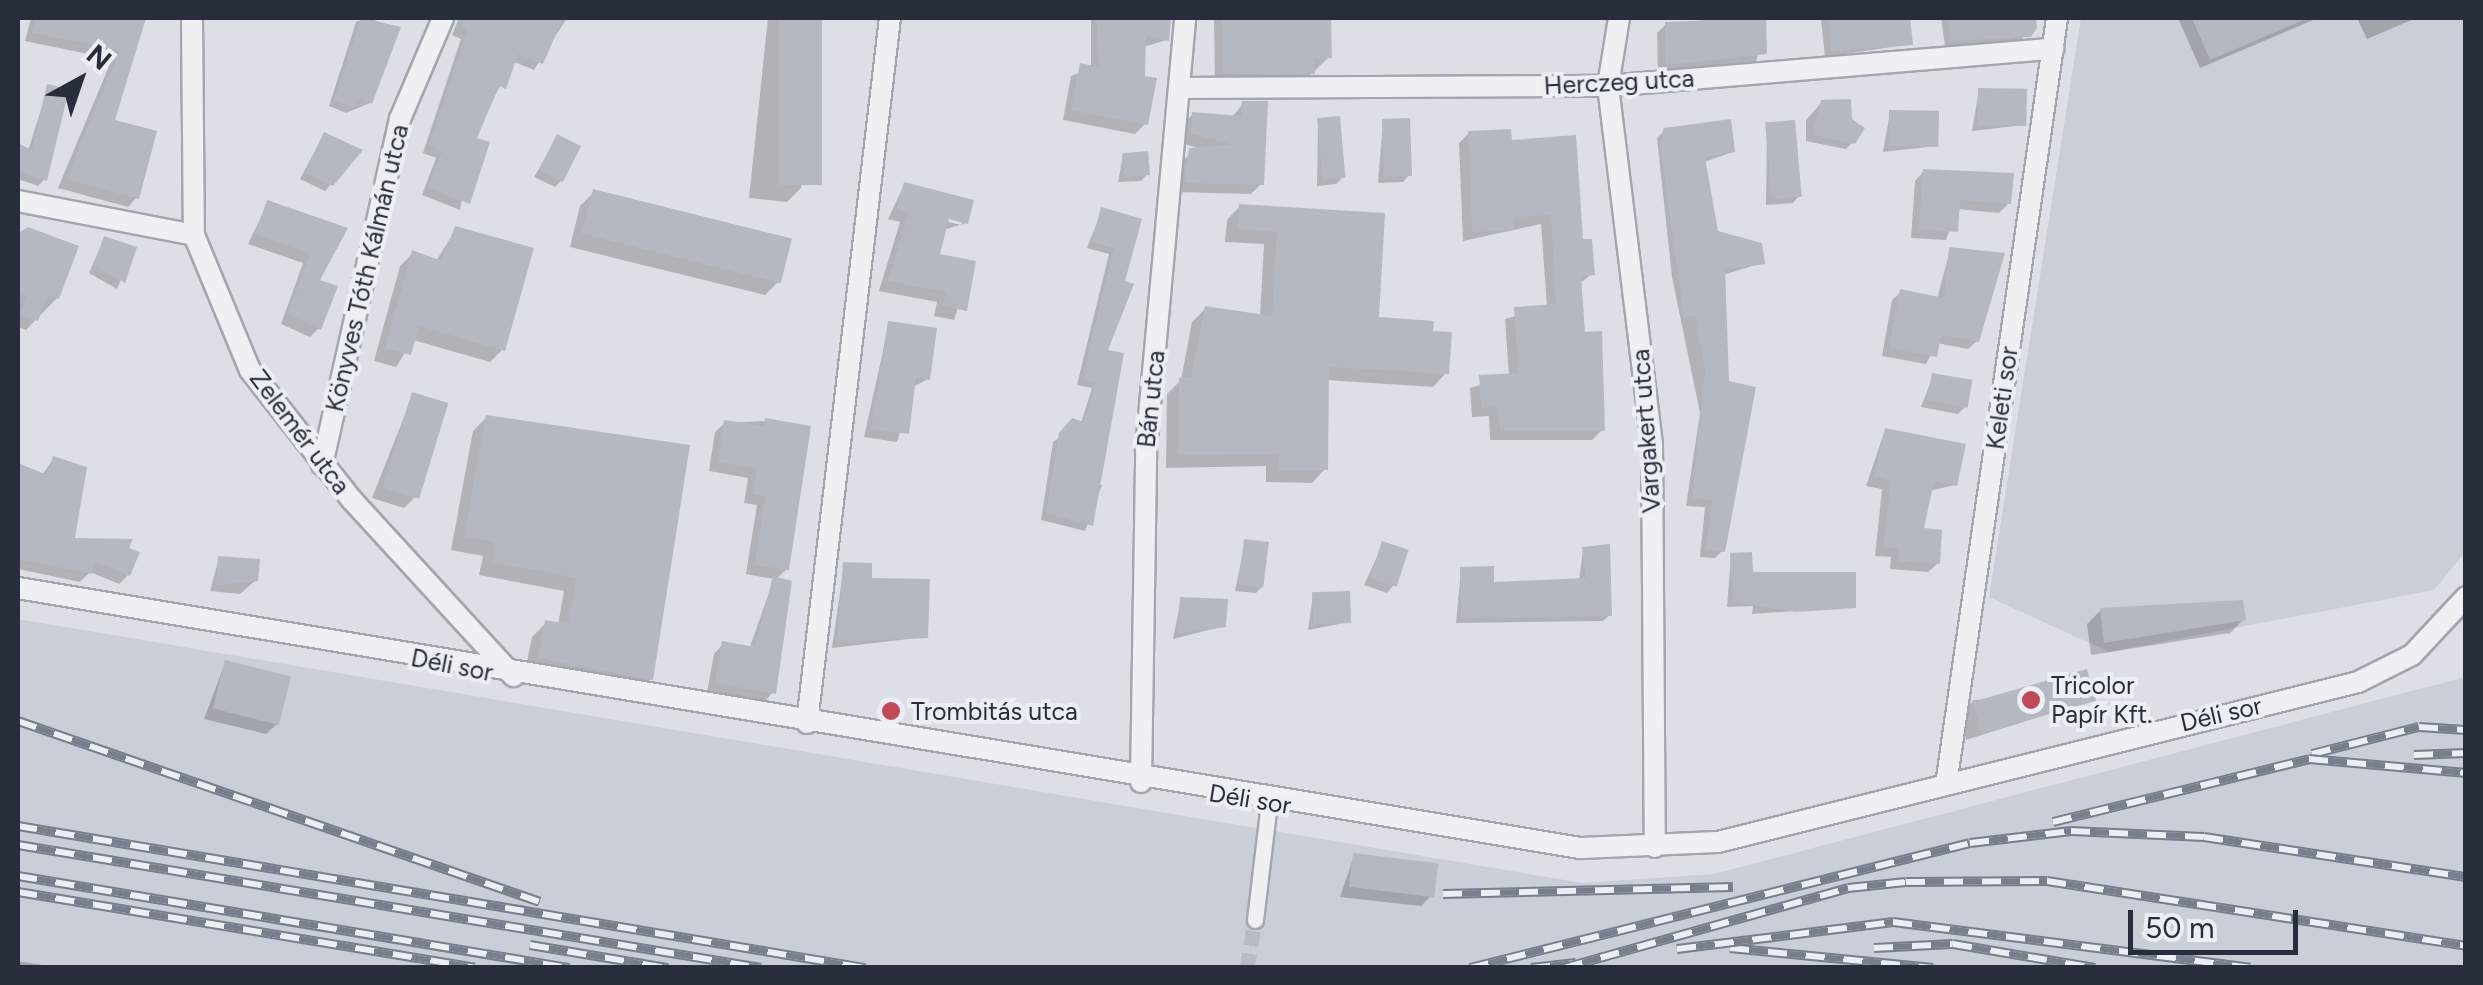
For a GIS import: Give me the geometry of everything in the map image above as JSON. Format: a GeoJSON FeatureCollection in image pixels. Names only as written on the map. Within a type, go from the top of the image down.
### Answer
{"type":"FeatureCollection","features":[{"type":"Feature","properties":{"kind":"street","name":"Zelemér utca"},"geometry":{"type":"LineString","coordinates":[[192,18],[194,235],[250,370],[322,465],[513,676]]}},
{"type":"Feature","properties":{"kind":"street","name":"Könyves Tóth Kálmán utca"},"geometry":{"type":"LineString","coordinates":[[322,465],[400,119],[443,18]]}},
{"type":"Feature","properties":{"kind":"street"},"geometry":{"type":"LineString","coordinates":[[807,722],[890,18]]}},
{"type":"Feature","properties":{"kind":"street","name":"Bán utca"},"geometry":{"type":"LineString","coordinates":[[1142,782],[1146,449],[1184,88],[1185,18]]}},
{"type":"Feature","properties":{"kind":"street","name":"Vargakert utca"},"geometry":{"type":"LineString","coordinates":[[1620,18],[1608,86],[1652,444],[1656,847]]}},
{"type":"Feature","properties":{"kind":"street","name":"Keleti sor"},"geometry":{"type":"LineString","coordinates":[[1947,778],[2057,18]]}},
{"type":"Feature","properties":{"kind":"street","name":"Herczeg utca"},"geometry":{"type":"LineString","coordinates":[[1184,88],[1608,86],[2052,49]]}},
{"type":"Feature","properties":{"kind":"street"},"geometry":{"type":"LineString","coordinates":[[18,201],[194,235]]}},
{"type":"Feature","properties":{"kind":"street","name":"Déli sor"},"geometry":{"type":"LineString","coordinates":[[18,588],[1142,782],[1580,848],[1718,842],[1947,778],[2358,682],[2412,655],[2461,610]]}},
{"type":"Feature","properties":{"kind":"street"},"geometry":{"type":"LineString","coordinates":[[1255,920],[1269,802]]}},
{"type":"Feature","properties":{"kind":"shaded area"},"geometry":{"type":"Polygon","coordinates":[[[2081,18],[2465,18],[2465,552],[2434,590],[2109,652],[1989,597],[2081,18]]]}},
{"type":"Feature","properties":{"kind":"shaded area"},"geometry":{"type":"Polygon","coordinates":[[[18,619],[1582,883],[1714,874],[2465,677],[2465,967],[18,967],[18,619]]]}},
{"type":"Feature","properties":{"kind":"building"},"geometry":{"type":"Polygon","coordinates":[[[36,18],[146,18],[115,120],[157,131],[139,199],[66,179],[120,50],[32,33],[36,18]]]}},
{"type":"Feature","properties":{"kind":"building"},"geometry":{"type":"Polygon","coordinates":[[[361,18],[401,27],[372,104],[358,98],[354,108],[334,100],[361,18]]]}},
{"type":"Feature","properties":{"kind":"building"},"geometry":{"type":"Polygon","coordinates":[[[457,18],[563,18],[543,64],[518,54],[506,89],[499,86],[477,138],[490,142],[470,204],[428,188],[442,151],[429,146],[467,32],[457,18]]]}},
{"type":"Feature","properties":{"kind":"building"},"geometry":{"type":"Polygon","coordinates":[[[779,18],[822,18],[822,185],[779,185],[779,18]]]}},
{"type":"Feature","properties":{"kind":"building"},"geometry":{"type":"Polygon","coordinates":[[[1096,18],[1171,18],[1169,41],[1146,36],[1145,76],[1157,78],[1148,125],[1071,110],[1080,63],[1100,67],[1096,18]]]}},
{"type":"Feature","properties":{"kind":"building"},"geometry":{"type":"Polygon","coordinates":[[[1222,18],[1331,18],[1332,58],[1314,59],[1315,74],[1223,74],[1222,18]]]}},
{"type":"Feature","properties":{"kind":"building"},"geometry":{"type":"Polygon","coordinates":[[[1766,18],[1767,54],[1666,65],[1665,22],[1766,18]]]}},
{"type":"Feature","properties":{"kind":"building"},"geometry":{"type":"Polygon","coordinates":[[[1828,18],[1910,18],[1913,45],[1831,52],[1828,18]]]}},
{"type":"Feature","properties":{"kind":"building"},"geometry":{"type":"Polygon","coordinates":[[[1947,18],[2036,18],[2037,28],[2031,37],[1951,41],[1947,18]]]}},
{"type":"Feature","properties":{"kind":"building"},"geometry":{"type":"Polygon","coordinates":[[[2192,18],[2308,18],[2210,60],[2192,18]]]}},
{"type":"Feature","properties":{"kind":"building"},"geometry":{"type":"Polygon","coordinates":[[[47,84],[69,89],[47,181],[18,171],[18,143],[32,150],[47,84]]]}},
{"type":"Feature","properties":{"kind":"building"},"geometry":{"type":"Polygon","coordinates":[[[1978,88],[2027,89],[2026,126],[1977,125],[1978,88]]]}},
{"type":"Feature","properties":{"kind":"building"},"geometry":{"type":"Polygon","coordinates":[[[1851,99],[1852,119],[1865,128],[1855,144],[1812,135],[1821,100],[1851,99]]]}},
{"type":"Feature","properties":{"kind":"building"},"geometry":{"type":"Polygon","coordinates":[[[1242,101],[1268,101],[1264,185],[1184,183],[1189,148],[1234,145],[1190,133],[1192,112],[1241,116],[1242,101]]]}},
{"type":"Feature","properties":{"kind":"building"},"geometry":{"type":"Polygon","coordinates":[[[1889,110],[1939,111],[1938,147],[1888,146],[1889,110]]]}},
{"type":"Feature","properties":{"kind":"building"},"geometry":{"type":"Polygon","coordinates":[[[1340,116],[1345,178],[1322,180],[1317,118],[1340,116]]]}},
{"type":"Feature","properties":{"kind":"building"},"geometry":{"type":"Polygon","coordinates":[[[1410,118],[1412,176],[1384,177],[1382,119],[1410,118]]]}},
{"type":"Feature","properties":{"kind":"building"},"geometry":{"type":"Polygon","coordinates":[[[1731,119],[1735,152],[1705,157],[1718,231],[1762,243],[1765,264],[1725,269],[1729,381],[1756,387],[1725,552],[1706,550],[1712,500],[1692,499],[1705,371],[1695,316],[1684,317],[1660,143],[1664,128],[1731,119]]]}},
{"type":"Feature","properties":{"kind":"building"},"geometry":{"type":"Polygon","coordinates":[[[1795,120],[1802,197],[1772,199],[1765,123],[1795,120]]]}},
{"type":"Feature","properties":{"kind":"building"},"geometry":{"type":"Polygon","coordinates":[[[1511,129],[1512,140],[1576,135],[1583,239],[1592,239],[1595,275],[1581,276],[1585,332],[1602,331],[1605,431],[1500,431],[1498,407],[1481,408],[1479,375],[1518,373],[1514,307],[1556,304],[1551,215],[1515,217],[1515,230],[1472,232],[1468,131],[1511,129]]]}},
{"type":"Feature","properties":{"kind":"building"},"geometry":{"type":"Polygon","coordinates":[[[324,132],[363,150],[333,186],[305,172],[324,132]]]}},
{"type":"Feature","properties":{"kind":"building"},"geometry":{"type":"Polygon","coordinates":[[[557,134],[581,146],[563,182],[539,170],[557,134]]]}},
{"type":"Feature","properties":{"kind":"building"},"geometry":{"type":"Polygon","coordinates":[[[1148,151],[1150,175],[1124,177],[1122,153],[1148,151]]]}},
{"type":"Feature","properties":{"kind":"building"},"geometry":{"type":"Polygon","coordinates":[[[1923,169],[2014,173],[2011,204],[1960,200],[1958,232],[1919,229],[1923,169]]]}},
{"type":"Feature","properties":{"kind":"building"},"geometry":{"type":"Polygon","coordinates":[[[904,182],[974,200],[968,224],[949,219],[940,254],[976,261],[967,311],[943,306],[946,292],[888,281],[909,212],[897,209],[904,182]]]}},
{"type":"Feature","properties":{"kind":"building"},"geometry":{"type":"Polygon","coordinates":[[[593,189],[792,239],[781,283],[582,234],[593,189]]]}},
{"type":"Feature","properties":{"kind":"building"},"geometry":{"type":"Polygon","coordinates":[[[267,200],[348,228],[320,280],[338,286],[321,330],[288,314],[310,254],[255,234],[267,200]]]}},
{"type":"Feature","properties":{"kind":"building"},"geometry":{"type":"Polygon","coordinates":[[[1239,204],[1385,213],[1379,317],[1434,321],[1433,331],[1452,332],[1449,374],[1329,367],[1328,470],[1279,470],[1279,454],[1179,455],[1179,378],[1191,378],[1205,306],[1272,316],[1277,232],[1238,229],[1239,204]]]}},
{"type":"Feature","properties":{"kind":"building"},"geometry":{"type":"Polygon","coordinates":[[[1101,207],[1142,219],[1125,281],[1134,284],[1108,350],[1124,353],[1093,526],[1046,513],[1059,433],[1072,418],[1084,422],[1096,382],[1082,379],[1114,248],[1092,242],[1101,207]]]}},
{"type":"Feature","properties":{"kind":"building"},"geometry":{"type":"Polygon","coordinates":[[[455,226],[534,248],[505,351],[419,326],[411,355],[385,348],[412,250],[442,261],[455,226]]]}},
{"type":"Feature","properties":{"kind":"building"},"geometry":{"type":"Polygon","coordinates":[[[28,227],[79,246],[59,299],[48,295],[38,321],[20,314],[26,296],[18,293],[18,233],[28,227]]]}},
{"type":"Feature","properties":{"kind":"building"},"geometry":{"type":"Polygon","coordinates":[[[104,236],[137,247],[125,283],[94,265],[104,236]]]}},
{"type":"Feature","properties":{"kind":"building"},"geometry":{"type":"Polygon","coordinates":[[[1949,247],[2005,253],[1979,342],[1941,335],[1937,357],[1889,348],[1900,289],[1944,298],[1949,247]]]}},
{"type":"Feature","properties":{"kind":"building"},"geometry":{"type":"Polygon","coordinates":[[[888,321],[937,328],[930,380],[916,378],[909,434],[871,429],[888,321]]]}},
{"type":"Feature","properties":{"kind":"building"},"geometry":{"type":"Polygon","coordinates":[[[1932,373],[1972,380],[1968,408],[1927,401],[1932,373]]]}},
{"type":"Feature","properties":{"kind":"building"},"geometry":{"type":"Polygon","coordinates":[[[412,392],[448,403],[419,499],[383,488],[412,392]]]}},
{"type":"Feature","properties":{"kind":"building"},"geometry":{"type":"Polygon","coordinates":[[[486,415],[690,445],[653,680],[538,658],[545,620],[568,624],[576,578],[492,562],[495,542],[464,536],[486,415]]]}},
{"type":"Feature","properties":{"kind":"building"},"geometry":{"type":"Polygon","coordinates":[[[765,418],[811,426],[789,570],[755,565],[765,496],[753,494],[757,469],[718,462],[724,420],[764,426],[765,418]]]}},
{"type":"Feature","properties":{"kind":"building"},"geometry":{"type":"Polygon","coordinates":[[[1885,428],[1966,444],[1957,486],[1934,481],[1924,528],[1942,530],[1940,564],[1899,561],[1899,548],[1883,547],[1891,481],[1874,477],[1885,428]]]}},
{"type":"Feature","properties":{"kind":"building"},"geometry":{"type":"Polygon","coordinates":[[[53,456],[87,467],[75,538],[133,539],[129,548],[140,552],[130,576],[94,562],[92,574],[18,559],[18,463],[47,475],[53,456]]]}},
{"type":"Feature","properties":{"kind":"building"},"geometry":{"type":"Polygon","coordinates":[[[1244,539],[1269,542],[1263,588],[1238,585],[1244,539]]]}},
{"type":"Feature","properties":{"kind":"building"},"geometry":{"type":"Polygon","coordinates":[[[1382,541],[1409,550],[1397,587],[1370,578],[1382,541]]]}},
{"type":"Feature","properties":{"kind":"building"},"geometry":{"type":"Polygon","coordinates":[[[1610,544],[1612,616],[1461,618],[1460,567],[1494,566],[1494,582],[1586,578],[1582,547],[1610,544]]]}},
{"type":"Feature","properties":{"kind":"building"},"geometry":{"type":"Polygon","coordinates":[[[1752,552],[1753,572],[1856,572],[1856,608],[1796,612],[1733,602],[1730,553],[1752,552]]]}},
{"type":"Feature","properties":{"kind":"building"},"geometry":{"type":"Polygon","coordinates":[[[218,556],[260,559],[258,581],[216,585],[218,556]]]}},
{"type":"Feature","properties":{"kind":"building"},"geometry":{"type":"Polygon","coordinates":[[[843,562],[872,563],[872,578],[930,579],[928,638],[837,642],[843,562]]]}},
{"type":"Feature","properties":{"kind":"building"},"geometry":{"type":"Polygon","coordinates":[[[773,576],[792,581],[776,694],[715,683],[722,641],[755,647],[773,576]]]}},
{"type":"Feature","properties":{"kind":"building"},"geometry":{"type":"Polygon","coordinates":[[[1350,591],[1351,623],[1313,624],[1312,592],[1350,591]]]}},
{"type":"Feature","properties":{"kind":"building"},"geometry":{"type":"Polygon","coordinates":[[[1180,597],[1228,599],[1226,627],[1178,634],[1180,597]]]}},
{"type":"Feature","properties":{"kind":"building"},"geometry":{"type":"Polygon","coordinates":[[[2243,600],[2246,620],[2104,643],[2100,608],[2243,600]]]}},
{"type":"Feature","properties":{"kind":"building"},"geometry":{"type":"Polygon","coordinates":[[[225,660],[291,676],[279,725],[213,709],[225,660]]]}},
{"type":"Feature","properties":{"kind":"building","name":"Tricolor Papír Kft."},"geometry":{"type":"Polygon","coordinates":[[[2087,669],[2096,701],[1982,734],[1973,702],[2087,669]]]}},
{"type":"Feature","properties":{"kind":"building"},"geometry":{"type":"Polygon","coordinates":[[[1353,853],[1438,863],[1434,897],[1349,887],[1353,853]]]}},
{"type":"Feature","properties":{"kind":"tunnel"},"geometry":{"type":"LineString","coordinates":[[1247,968],[1255,920]]}},
{"type":"Feature","properties":{"kind":"railway"},"geometry":{"type":"LineString","coordinates":[[18,721],[540,902]]}},
{"type":"Feature","properties":{"kind":"railway"},"geometry":{"type":"LineString","coordinates":[[2312,754],[2419,727],[2466,730]]}},
{"type":"Feature","properties":{"kind":"railway"},"geometry":{"type":"LineString","coordinates":[[2414,755],[2466,753]]}},
{"type":"Feature","properties":{"kind":"railway"},"geometry":{"type":"LineString","coordinates":[[2053,822],[2309,759],[2466,773]]}},
{"type":"Feature","properties":{"kind":"railway"},"geometry":{"type":"LineString","coordinates":[[18,826],[865,968]]}},
{"type":"Feature","properties":{"kind":"railway"},"geometry":{"type":"LineString","coordinates":[[1470,968],[1970,843],[2071,831],[2204,837],[2466,877]]}},
{"type":"Feature","properties":{"kind":"railway"},"geometry":{"type":"LineString","coordinates":[[18,845],[761,968]]}},
{"type":"Feature","properties":{"kind":"railway"},"geometry":{"type":"LineString","coordinates":[[18,876],[569,968]]}},
{"type":"Feature","properties":{"kind":"railway"},"geometry":{"type":"LineString","coordinates":[[1564,968],[1848,888],[1906,882],[2047,881],[2466,946]]}},
{"type":"Feature","properties":{"kind":"railway"},"geometry":{"type":"LineString","coordinates":[[1443,894],[1733,887]]}},
{"type":"Feature","properties":{"kind":"railway"},"geometry":{"type":"LineString","coordinates":[[18,892],[475,968]]}},
{"type":"Feature","properties":{"kind":"railway"},"geometry":{"type":"LineString","coordinates":[[1677,949],[1893,922],[2250,968]]}},
{"type":"Feature","properties":{"kind":"railway"},"geometry":{"type":"LineString","coordinates":[[1874,948],[1953,944],[2095,968]]}},
{"type":"Feature","properties":{"kind":"railway"},"geometry":{"type":"LineString","coordinates":[[530,945],[668,968]]}},
{"type":"Feature","properties":{"kind":"railway"},"geometry":{"type":"LineString","coordinates":[[1730,948],[1933,968]]}},
{"type":"Feature","properties":{"kind":"railway"},"geometry":{"type":"LineString","coordinates":[[1531,968],[1576,963]]}},
{"type":"Feature","properties":{"kind":"place","name":"Tricolor Papír Kft."},"geometry":{"type":"Point","coordinates":[2031,700]}},
{"type":"Feature","properties":{"kind":"place","name":"Trombitás utca"},"geometry":{"type":"Point","coordinates":[891,711]}}]}
